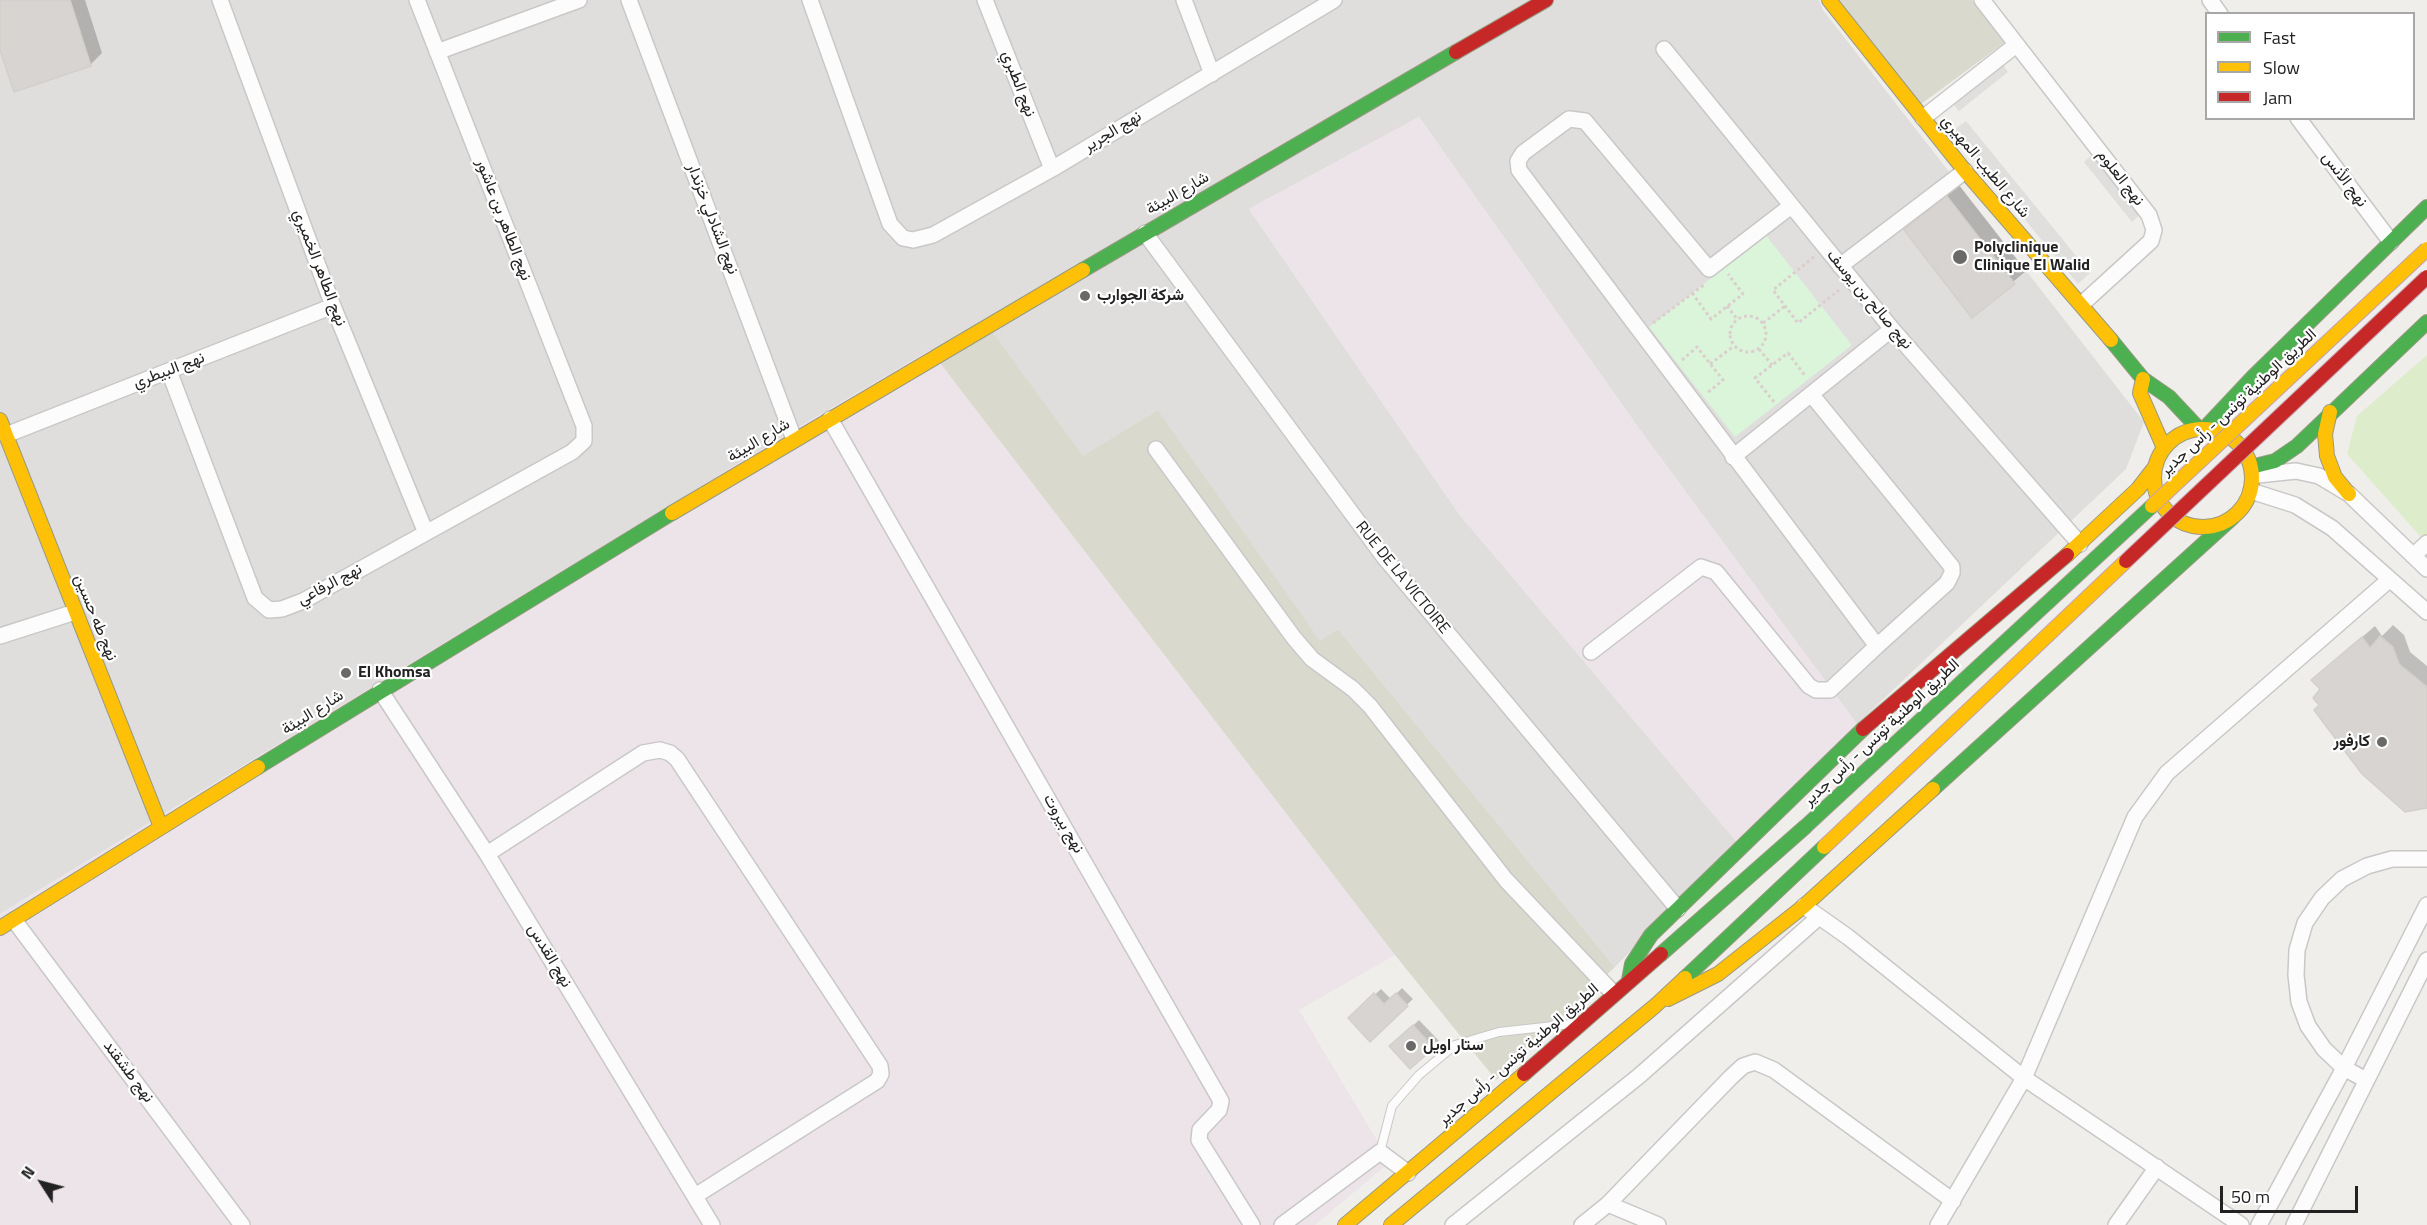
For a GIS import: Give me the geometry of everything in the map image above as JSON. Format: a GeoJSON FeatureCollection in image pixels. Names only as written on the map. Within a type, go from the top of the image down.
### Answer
{"type":"FeatureCollection","features":[{"type":"Feature","properties":{"kind":"main road","name":"شارع البيئة"},"geometry":{"type":"LineString","coordinates":[[0,928],[380,690],[794,439],[1546,0]]}},
{"type":"Feature","properties":{"kind":"main road","name":"شارع الطيب المهيري"},"geometry":{"type":"LineString","coordinates":[[1829,0],[1965,171],[2082,304],[2143,379],[2169,397],[2202,428]]}},
{"type":"Feature","properties":{"kind":"main road"},"geometry":{"type":"LineString","coordinates":[[2202,428],[2427,207]]}},
{"type":"Feature","properties":{"kind":"main road","name":"الطريق الوطنية تونس - رأس جدير"},"geometry":{"type":"LineString","coordinates":[[1345,1225],[1585,1023],[1629,980],[1805,827],[2295,375],[2427,249]]}},
{"type":"Feature","properties":{"kind":"main road"},"geometry":{"type":"LineString","coordinates":[[1391,1225],[1655,1006],[2427,278]]}},
{"type":"Feature","properties":{"kind":"main road"},"geometry":{"type":"LineString","coordinates":[[2251,478],[2291,451],[2427,322]]}},
{"type":"Feature","properties":{"kind":"main road"},"geometry":{"type":"LineString","coordinates":[[2143,379],[2140,393],[2164,448]]}},
{"type":"Feature","properties":{"kind":"main road"},"geometry":{"type":"LineString","coordinates":[[2330,412],[2325,434],[2327,456],[2335,477],[2349,494]]}},
{"type":"Feature","properties":{"kind":"main road","name":"نهج طه حسين"},"geometry":{"type":"LineString","coordinates":[[0,420],[161,827]]}},
{"type":"Feature","properties":{"kind":"main road"},"geometry":{"type":"LineString","coordinates":[[1629,980],[1632,964],[1651,935],[1862,730],[2080,544],[2138,489],[2155,467],[2164,448],[2185,432],[2202,428],[2221,432],[2235,440],[2245,452],[2251,478],[2244,505],[2232,518],[1804,906],[1718,974],[1655,1006]]}},
{"type":"Feature","properties":{"kind":"main road"},"geometry":{"type":"LineString","coordinates":[[2155,467],[2154,482],[2158,496],[2165,509],[2176,519],[2190,525],[2204,527],[2232,518]]}},
{"type":"Feature","properties":{"kind":"street","name":"نهج الطاهر الخميري"},"geometry":{"type":"LineString","coordinates":[[220,0],[333,306],[426,533]]}},
{"type":"Feature","properties":{"kind":"street","name":"نهج الطاهر بن عاشور"},"geometry":{"type":"LineString","coordinates":[[417,0],[584,426],[584,441]]}},
{"type":"Feature","properties":{"kind":"street"},"geometry":{"type":"LineString","coordinates":[[437,52],[579,0]]}},
{"type":"Feature","properties":{"kind":"street","name":"نهج الشادلي خزندار"},"geometry":{"type":"LineString","coordinates":[[629,0],[794,439]]}},
{"type":"Feature","properties":{"kind":"street","name":"نهج الجرير"},"geometry":{"type":"LineString","coordinates":[[810,0],[890,224],[903,238],[922,239],[1052,169],[1334,0]]}},
{"type":"Feature","properties":{"kind":"street","name":"نهج الطبري"},"geometry":{"type":"LineString","coordinates":[[985,0],[1052,169]]}},
{"type":"Feature","properties":{"kind":"street"},"geometry":{"type":"LineString","coordinates":[[1184,0],[1212,74]]}},
{"type":"Feature","properties":{"kind":"street","name":"نهج العلوم"},"geometry":{"type":"LineString","coordinates":[[1982,0],[2149,215],[2154,230],[2151,241],[2082,304]]}},
{"type":"Feature","properties":{"kind":"street"},"geometry":{"type":"LineString","coordinates":[[1923,117],[2016,45]]}},
{"type":"Feature","properties":{"kind":"street","name":"نهج صالح بن يوسف"},"geometry":{"type":"LineString","coordinates":[[1664,50],[1892,329],[2080,544]]}},
{"type":"Feature","properties":{"kind":"street"},"geometry":{"type":"LineString","coordinates":[[1791,206],[1714,265],[1585,121],[1569,119],[1523,153],[1518,161],[1519,170],[1877,646]]}},
{"type":"Feature","properties":{"kind":"street","name":"نهج الأنس"},"geometry":{"type":"LineString","coordinates":[[2300,120],[2391,242]]}},
{"type":"Feature","properties":{"kind":"street"},"geometry":{"type":"LineString","coordinates":[[1840,266],[1965,171]]}},
{"type":"Feature","properties":{"kind":"street","name":"RUE DE LA VICTOIRE"},"geometry":{"type":"LineString","coordinates":[[1144,233],[1384,557],[1678,909]]}},
{"type":"Feature","properties":{"kind":"street","name":"نهج البيطري"},"geometry":{"type":"LineString","coordinates":[[6,435],[333,306]]}},
{"type":"Feature","properties":{"kind":"street"},"geometry":{"type":"LineString","coordinates":[[1733,457],[1892,329]]}},
{"type":"Feature","properties":{"kind":"street","name":"نهج الرفاعي"},"geometry":{"type":"LineString","coordinates":[[169,371],[255,598],[269,610],[282,609],[303,600],[572,452],[584,441]]}},
{"type":"Feature","properties":{"kind":"street"},"geometry":{"type":"LineString","coordinates":[[1591,652],[1701,567],[1716,572],[1809,686],[1816,690],[1830,690],[1947,583],[1952,567],[1813,392]]}},
{"type":"Feature","properties":{"kind":"street","name":"نهج بيروت"},"geometry":{"type":"LineString","coordinates":[[830,419],[1221,1101],[1219,1110],[1200,1130],[1199,1140],[1252,1225]]}},
{"type":"Feature","properties":{"kind":"street"},"geometry":{"type":"LineString","coordinates":[[1156,449],[1294,638],[1312,659],[1353,689],[1370,706],[1506,880],[1614,994]]}},
{"type":"Feature","properties":{"kind":"street"},"geometry":{"type":"LineString","coordinates":[[2251,478],[2296,471],[2319,476],[2349,494],[2427,569]]}},
{"type":"Feature","properties":{"kind":"street"},"geometry":{"type":"LineString","coordinates":[[2251,478],[2323,522],[2427,612]]}},
{"type":"Feature","properties":{"kind":"street"},"geometry":{"type":"LineString","coordinates":[[2413,556],[2427,543]]}},
{"type":"Feature","properties":{"kind":"street"},"geometry":{"type":"LineString","coordinates":[[1938,1225],[2024,1078],[2135,817],[2167,772],[2390,580]]}},
{"type":"Feature","properties":{"kind":"street"},"geometry":{"type":"LineString","coordinates":[[0,636],[75,612]]}},
{"type":"Feature","properties":{"kind":"street","name":"نهج القدس"},"geometry":{"type":"LineString","coordinates":[[380,690],[487,854],[712,1225]]}},
{"type":"Feature","properties":{"kind":"street"},"geometry":{"type":"LineString","coordinates":[[487,854],[643,753],[660,750],[670,753],[677,759],[880,1066],[881,1074],[877,1081],[695,1196]]}},
{"type":"Feature","properties":{"kind":"street"},"geometry":{"type":"LineString","coordinates":[[2366,1080],[2344,1068],[2324,1049],[2308,1026],[2299,1002],[2297,950],[2305,923],[2322,898],[2342,879],[2367,866],[2392,860],[2427,859]]}},
{"type":"Feature","properties":{"kind":"street"},"geometry":{"type":"LineString","coordinates":[[2259,1225],[2344,1068],[2427,905]]}},
{"type":"Feature","properties":{"kind":"street"},"geometry":{"type":"LineString","coordinates":[[1804,906],[1848,937],[2024,1078],[2241,1225]]}},
{"type":"Feature","properties":{"kind":"street"},"geometry":{"type":"LineString","coordinates":[[1453,1225],[1639,1076],[1819,917]]}},
{"type":"Feature","properties":{"kind":"street","name":"نهج طشقند"},"geometry":{"type":"LineString","coordinates":[[14,920],[242,1225]]}},
{"type":"Feature","properties":{"kind":"street"},"geometry":{"type":"LineString","coordinates":[[2294,1225],[2427,960]]}},
{"type":"Feature","properties":{"kind":"street"},"geometry":{"type":"LineString","coordinates":[[1582,1225],[1608,1204],[1731,1077],[1743,1066],[1755,1062],[1774,1070],[1953,1201]]}},
{"type":"Feature","properties":{"kind":"street"},"geometry":{"type":"LineString","coordinates":[[1282,1225],[1380,1152],[1408,1173]]}},
{"type":"Feature","properties":{"kind":"street"},"geometry":{"type":"LineString","coordinates":[[2116,1225],[2157,1167]]}},
{"type":"Feature","properties":{"kind":"street"},"geometry":{"type":"LineString","coordinates":[[1608,1204],[1658,1225]]}},
{"type":"Feature","properties":{"kind":"lane"},"geometry":{"type":"LineString","coordinates":[[1380,1152],[1392,1106],[1419,1075],[1455,1045],[1498,1032],[1585,1023]]}},
{"type":"Feature","properties":{"kind":"path"},"geometry":{"type":"LineString","coordinates":[[1826,248],[1773,290],[1785,306],[1798,322],[1852,280]]}},
{"type":"Feature","properties":{"kind":"path"},"geometry":{"type":"LineString","coordinates":[[1642,331],[1692,293],[1708,282],[1714,265],[1743,294],[1711,319],[1692,293]]}},
{"type":"Feature","properties":{"kind":"path"},"geometry":{"type":"LineString","coordinates":[[1727,306],[1737,319]]}},
{"type":"Feature","properties":{"kind":"path"},"geometry":{"type":"LineString","coordinates":[[1763,323],[1785,306]]}},
{"type":"Feature","properties":{"kind":"path"},"geometry":{"type":"LineString","coordinates":[[1751,316],[1763,323],[1767,337],[1759,349],[1746,352],[1734,346],[1730,332],[1737,319],[1751,316]]}},
{"type":"Feature","properties":{"kind":"path"},"geometry":{"type":"LineString","coordinates":[[1710,364],[1734,346]]}},
{"type":"Feature","properties":{"kind":"path"},"geometry":{"type":"LineString","coordinates":[[1670,369],[1697,347],[1723,380],[1695,402]]}},
{"type":"Feature","properties":{"kind":"path"},"geometry":{"type":"LineString","coordinates":[[1759,349],[1772,365]]}},
{"type":"Feature","properties":{"kind":"path"},"geometry":{"type":"LineString","coordinates":[[1784,416],[1755,378],[1788,353],[1813,392]]}},
{"type":"Feature","properties":{"kind":"shaded area"},"geometry":{"type":"Polygon","coordinates":[[[0,0],[1819,0],[1823,10],[2144,422],[2126,469],[1857,724],[1635,423],[1419,117],[1249,209],[1459,514],[1737,842],[1615,967],[1338,629],[1320,642],[1158,410],[1083,457],[983,319],[777,440],[0,914],[0,0]]]}},
{"type":"Feature","properties":{"kind":"shaded area"},"geometry":{"type":"Polygon","coordinates":[[[1837,0],[1972,0],[2004,43],[1917,107],[1837,0]]]}},
{"type":"Feature","properties":{"kind":"shaded area"},"geometry":{"type":"Polygon","coordinates":[[[2001,62],[2008,72],[1959,111],[1951,102],[2001,62]]]}},
{"type":"Feature","properties":{"kind":"shaded area"},"geometry":{"type":"Polygon","coordinates":[[[1419,117],[1635,423],[1857,724],[1737,842],[1459,514],[1249,209],[1419,117]]]}},
{"type":"Feature","properties":{"kind":"shaded area"},"geometry":{"type":"Polygon","coordinates":[[[1966,121],[2090,273],[2078,284],[1952,131],[1966,121]]]}},
{"type":"Feature","properties":{"kind":"shaded area"},"geometry":{"type":"Polygon","coordinates":[[[2095,152],[2142,212],[2132,222],[2084,162],[2095,152]]]}},
{"type":"Feature","properties":{"kind":"shaded area"},"geometry":{"type":"Polygon","coordinates":[[[1955,189],[2024,276],[2015,284],[1946,195],[1955,189]]]}},
{"type":"Feature","properties":{"kind":"shaded area"},"geometry":{"type":"Polygon","coordinates":[[[1790,217],[1875,327],[1852,345],[1766,235],[1790,217]]]}},
{"type":"Feature","properties":{"kind":"shaded area"},"geometry":{"type":"Polygon","coordinates":[[[983,319],[1083,456],[1158,410],[1320,641],[1338,629],[1615,967],[1496,1080],[1395,955],[930,350],[983,319]]]}},
{"type":"Feature","properties":{"kind":"shaded area"},"geometry":{"type":"Polygon","coordinates":[[[930,350],[1395,955],[1299,1010],[1390,1162],[1315,1225],[0,1225],[0,914],[777,440],[930,350]]]}},
{"type":"Feature","properties":{"kind":"green space"},"geometry":{"type":"Polygon","coordinates":[[[1766,235],[1852,345],[1735,437],[1649,327],[1766,235]]]}},
{"type":"Feature","properties":{"kind":"green space"},"geometry":{"type":"Polygon","coordinates":[[[2427,355],[2427,544],[2347,454],[2357,416],[2427,355]]]}},
{"type":"Feature","properties":{"kind":"building"},"geometry":{"type":"Polygon","coordinates":[[[0,0],[70,0],[91,66],[14,92],[0,50],[0,0]]]}},
{"type":"Feature","properties":{"kind":"building","name":"Polyclinique Clinique El Walid"},"geometry":{"type":"Polygon","coordinates":[[[1946,195],[2015,284],[1972,318],[1904,230],[1946,195]]]}},
{"type":"Feature","properties":{"kind":"building","name":"كارفور"},"geometry":{"type":"Polygon","coordinates":[[[2380,636],[2393,647],[2399,664],[2427,687],[2427,808],[2405,812],[2362,774],[2314,710],[2319,705],[2313,698],[2320,689],[2311,680],[2362,637],[2370,648],[2380,636]]]}},
{"type":"Feature","properties":{"kind":"building"},"geometry":{"type":"Polygon","coordinates":[[[1374,993],[1384,1004],[1396,993],[1408,1006],[1370,1042],[1348,1018],[1374,993]]]}},
{"type":"Feature","properties":{"kind":"building"},"geometry":{"type":"Polygon","coordinates":[[[1413,1025],[1434,1048],[1410,1069],[1389,1046],[1413,1025]]]}},
{"type":"Feature","properties":{"kind":"traffic: fast"},"geometry":{"type":"LineString","coordinates":[[1083,270],[1456,52]]}},
{"type":"Feature","properties":{"kind":"traffic: fast"},"geometry":{"type":"LineString","coordinates":[[2205,428],[2253,377],[2427,207]]}},
{"type":"Feature","properties":{"kind":"traffic: fast"},"geometry":{"type":"LineString","coordinates":[[2251,467],[2275,461],[2297,446],[2427,322]]}},
{"type":"Feature","properties":{"kind":"traffic: fast"},"geometry":{"type":"LineString","coordinates":[[2111,340],[2143,379],[2169,397],[2199,429]]}},
{"type":"Feature","properties":{"kind":"traffic: fast"},"geometry":{"type":"LineString","coordinates":[[1805,827],[2152,506]]}},
{"type":"Feature","properties":{"kind":"traffic: fast"},"geometry":{"type":"LineString","coordinates":[[258,767],[672,513]]}},
{"type":"Feature","properties":{"kind":"traffic: fast"},"geometry":{"type":"LineString","coordinates":[[1933,789],[2232,518]]}},
{"type":"Feature","properties":{"kind":"traffic: fast"},"geometry":{"type":"LineString","coordinates":[[1629,980],[1632,964],[1651,935],[1863,729]]}},
{"type":"Feature","properties":{"kind":"traffic: fast"},"geometry":{"type":"LineString","coordinates":[[1661,954],[1805,827]]}},
{"type":"Feature","properties":{"kind":"traffic: fast"},"geometry":{"type":"LineString","coordinates":[[1685,978],[1824,847]]}},
{"type":"Feature","properties":{"kind":"traffic: slow"},"geometry":{"type":"LineString","coordinates":[[1829,0],[1965,171],[2111,340]]}},
{"type":"Feature","properties":{"kind":"traffic: slow"},"geometry":{"type":"LineString","coordinates":[[2152,506],[2427,249]]}},
{"type":"Feature","properties":{"kind":"traffic: slow"},"geometry":{"type":"LineString","coordinates":[[672,513],[1083,270]]}},
{"type":"Feature","properties":{"kind":"traffic: slow"},"geometry":{"type":"LineString","coordinates":[[2143,379],[2140,393],[2164,448]]}},
{"type":"Feature","properties":{"kind":"traffic: slow"},"geometry":{"type":"LineString","coordinates":[[2330,412],[2325,434],[2327,456],[2335,477],[2349,494]]}},
{"type":"Feature","properties":{"kind":"traffic: slow"},"geometry":{"type":"LineString","coordinates":[[0,420],[161,827]]}},
{"type":"Feature","properties":{"kind":"traffic: slow"},"geometry":{"type":"LineString","coordinates":[[2203,429],[2222,433],[2238,443],[2248,459],[2252,478],[2248,497],[2238,513],[2222,523],[2203,527],[2184,523],[2168,513],[2158,497],[2154,478],[2158,459],[2168,443],[2184,433],[2203,429]]}},
{"type":"Feature","properties":{"kind":"traffic: slow"},"geometry":{"type":"LineString","coordinates":[[2067,555],[2138,489],[2155,467]]}},
{"type":"Feature","properties":{"kind":"traffic: slow"},"geometry":{"type":"LineString","coordinates":[[1824,847],[2126,561]]}},
{"type":"Feature","properties":{"kind":"traffic: slow"},"geometry":{"type":"LineString","coordinates":[[0,928],[258,767]]}},
{"type":"Feature","properties":{"kind":"traffic: slow"},"geometry":{"type":"LineString","coordinates":[[1668,999],[1718,974],[1804,906],[1933,789]]}},
{"type":"Feature","properties":{"kind":"traffic: slow"},"geometry":{"type":"LineString","coordinates":[[1391,1225],[1655,1006],[1685,978]]}},
{"type":"Feature","properties":{"kind":"traffic: slow"},"geometry":{"type":"LineString","coordinates":[[1345,1225],[1524,1074]]}},
{"type":"Feature","properties":{"kind":"traffic: jam"},"geometry":{"type":"LineString","coordinates":[[1456,52],[1546,0]]}},
{"type":"Feature","properties":{"kind":"traffic: jam"},"geometry":{"type":"LineString","coordinates":[[2126,561],[2427,277]]}},
{"type":"Feature","properties":{"kind":"traffic: jam"},"geometry":{"type":"LineString","coordinates":[[1863,729],[2067,555]]}},
{"type":"Feature","properties":{"kind":"traffic: jam"},"geometry":{"type":"LineString","coordinates":[[1524,1074],[1661,954]]}},
{"type":"Feature","properties":{"kind":"place","name":"Polyclinique Clinique El Walid"},"geometry":{"type":"Point","coordinates":[1960,257]}},
{"type":"Feature","properties":{"kind":"place","name":"شركة الجوارب"},"geometry":{"type":"Point","coordinates":[1085,296]}},
{"type":"Feature","properties":{"kind":"place","name":"El Khomsa"},"geometry":{"type":"Point","coordinates":[346,673]}},
{"type":"Feature","properties":{"kind":"place","name":"كارفور"},"geometry":{"type":"Point","coordinates":[2382,742]}},
{"type":"Feature","properties":{"kind":"place","name":"ستار اويل"},"geometry":{"type":"Point","coordinates":[1411,1046]}}]}
